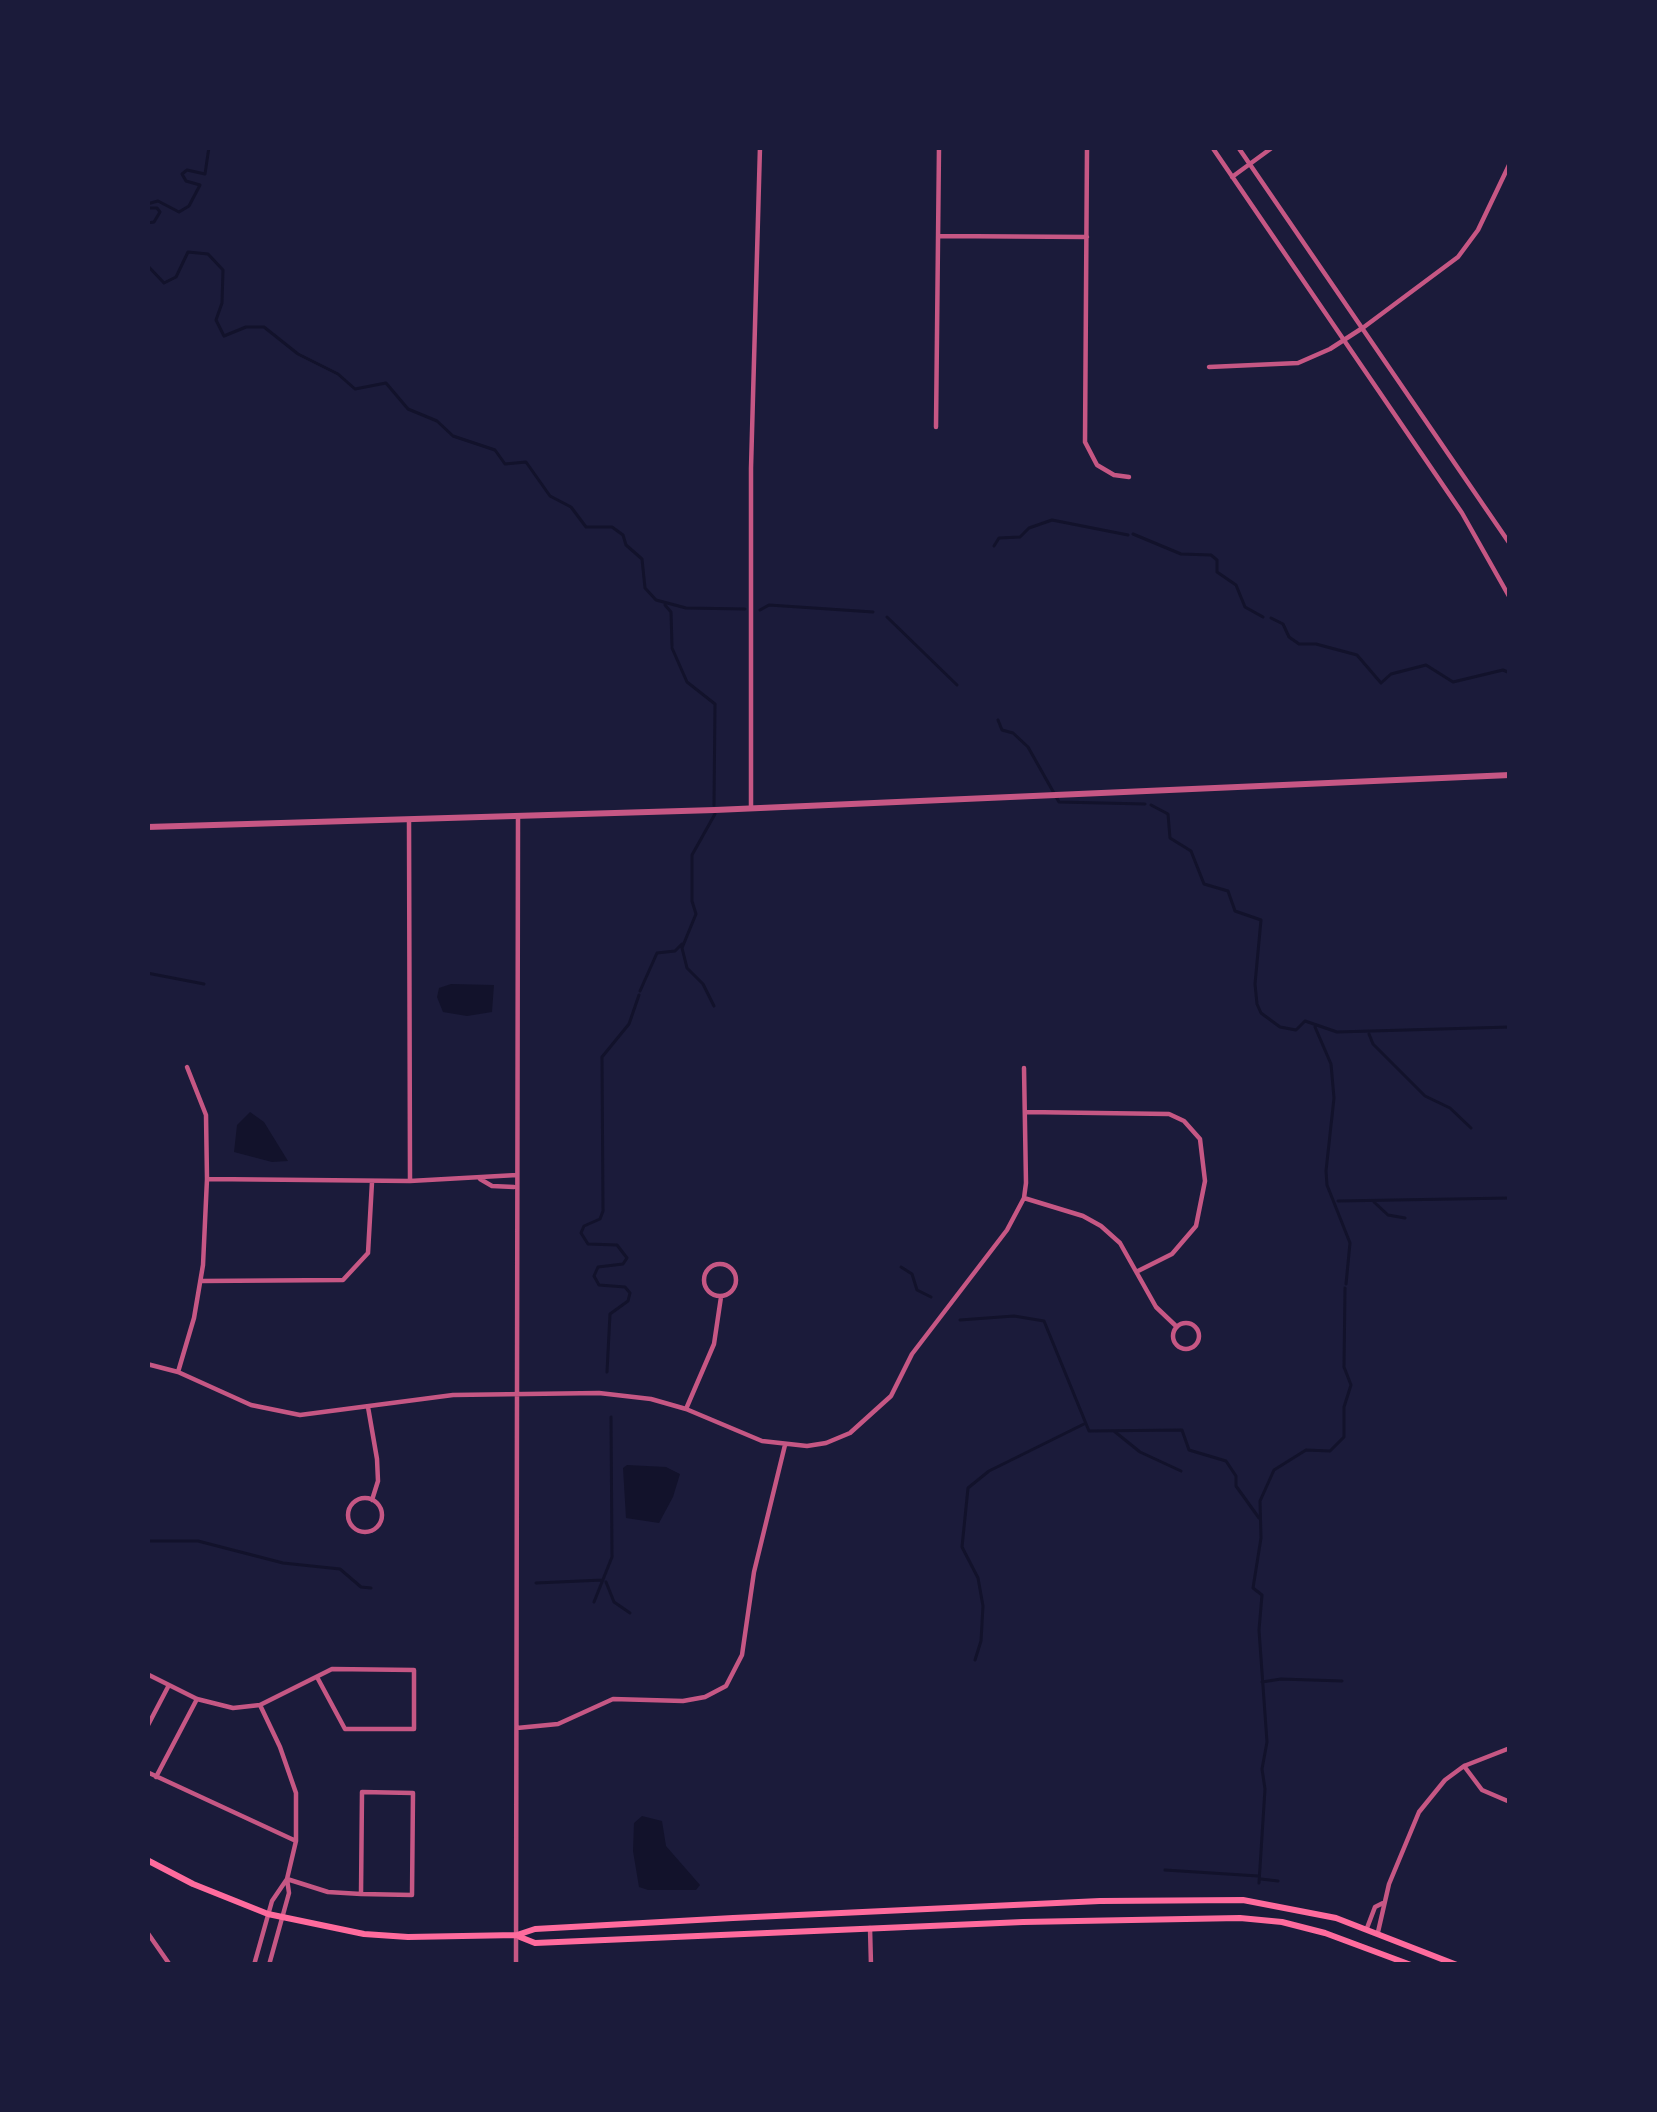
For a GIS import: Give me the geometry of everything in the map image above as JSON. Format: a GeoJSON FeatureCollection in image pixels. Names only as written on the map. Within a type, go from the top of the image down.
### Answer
{"type":"FeatureCollection","features":[{"type":"Feature","properties":{"kind":"main road"},"geometry":{"type":"LineString","coordinates":[[147,1860],[268,1914],[364,1934],[517,1935],[535,1929],[709,1919],[1198,1900],[1292,1906],[1367,1928],[1457,1965]]}},
{"type":"Feature","properties":{"kind":"main road"},"geometry":{"type":"LineString","coordinates":[[517,1935],[536,1943],[1240,1918],[1325,1933],[1411,1965]]}},
{"type":"Feature","properties":{"kind":"street"},"geometry":{"type":"LineString","coordinates":[[751,808],[751,468],[760,147]]}},
{"type":"Feature","properties":{"kind":"street"},"geometry":{"type":"LineString","coordinates":[[936,427],[938,147]]}},
{"type":"Feature","properties":{"kind":"street"},"geometry":{"type":"LineString","coordinates":[[1087,147],[1085,442],[1097,465],[1129,477]]}},
{"type":"Feature","properties":{"kind":"street"},"geometry":{"type":"LineString","coordinates":[[1211,147],[1462,513],[1510,598]]}},
{"type":"Feature","properties":{"kind":"street"},"geometry":{"type":"LineString","coordinates":[[1238,147],[1510,544]]}},
{"type":"Feature","properties":{"kind":"street"},"geometry":{"type":"LineString","coordinates":[[1232,177],[1273,147]]}},
{"type":"Feature","properties":{"kind":"street"},"geometry":{"type":"LineString","coordinates":[[1209,367],[1298,363],[1364,327],[1458,257],[1490,210],[1510,164]]}},
{"type":"Feature","properties":{"kind":"street"},"geometry":{"type":"LineString","coordinates":[[939,236],[1087,237]]}},
{"type":"Feature","properties":{"kind":"street"},"geometry":{"type":"LineString","coordinates":[[147,827],[751,808],[1510,775]]}},
{"type":"Feature","properties":{"kind":"street"},"geometry":{"type":"LineString","coordinates":[[516,1965],[518,816]]}},
{"type":"Feature","properties":{"kind":"street"},"geometry":{"type":"LineString","coordinates":[[409,818],[410,1181]]}},
{"type":"Feature","properties":{"kind":"street"},"geometry":{"type":"LineString","coordinates":[[178,1372],[201,1281],[207,1180],[206,1114],[187,1067]]}},
{"type":"Feature","properties":{"kind":"street"},"geometry":{"type":"LineString","coordinates":[[147,1364],[178,1372],[251,1405],[300,1415],[453,1395],[599,1393],[686,1409],[762,1441],[826,1443],[850,1433],[890,1396],[923,1338],[1007,1230],[1024,1198],[1024,1068]]}},
{"type":"Feature","properties":{"kind":"street"},"geometry":{"type":"LineString","coordinates":[[1026,1112],[1169,1114],[1184,1121],[1200,1139],[1204,1181],[1196,1226],[1172,1254],[1138,1271]]}},
{"type":"Feature","properties":{"kind":"street"},"geometry":{"type":"LineString","coordinates":[[207,1180],[372,1182],[517,1174]]}},
{"type":"Feature","properties":{"kind":"street"},"geometry":{"type":"LineString","coordinates":[[480,1179],[492,1186],[517,1187]]}},
{"type":"Feature","properties":{"kind":"street"},"geometry":{"type":"LineString","coordinates":[[201,1281],[343,1280],[368,1253],[372,1182]]}},
{"type":"Feature","properties":{"kind":"street"},"geometry":{"type":"LineString","coordinates":[[1024,1198],[1101,1226],[1120,1243],[1156,1307],[1177,1327]]}},
{"type":"Feature","properties":{"kind":"street"},"geometry":{"type":"LineString","coordinates":[[718,1264],[729,1267],[736,1280],[733,1291],[722,1297],[704,1285],[705,1272],[718,1264]]}},
{"type":"Feature","properties":{"kind":"street"},"geometry":{"type":"LineString","coordinates":[[686,1409],[714,1344],[722,1297]]}},
{"type":"Feature","properties":{"kind":"street"},"geometry":{"type":"LineString","coordinates":[[1194,1325],[1199,1332],[1196,1344],[1188,1349],[1179,1346],[1174,1338],[1177,1327],[1194,1325]]}},
{"type":"Feature","properties":{"kind":"street"},"geometry":{"type":"LineString","coordinates":[[368,1407],[378,1481],[372,1500]]}},
{"type":"Feature","properties":{"kind":"street"},"geometry":{"type":"LineString","coordinates":[[516,1728],[558,1724],[613,1699],[683,1701],[726,1686],[742,1655],[754,1572],[784,1445]]}},
{"type":"Feature","properties":{"kind":"street"},"geometry":{"type":"LineString","coordinates":[[372,1500],[382,1512],[380,1522],[368,1532],[358,1530],[350,1522],[349,1510],[356,1502],[372,1500]]}},
{"type":"Feature","properties":{"kind":"street"},"geometry":{"type":"LineString","coordinates":[[147,1674],[197,1699],[233,1708],[260,1705],[332,1669],[414,1670],[414,1729],[345,1729],[317,1678]]}},
{"type":"Feature","properties":{"kind":"street"},"geometry":{"type":"LineString","coordinates":[[147,1727],[169,1685]]}},
{"type":"Feature","properties":{"kind":"street"},"geometry":{"type":"LineString","coordinates":[[156,1777],[197,1699]]}},
{"type":"Feature","properties":{"kind":"street"},"geometry":{"type":"LineString","coordinates":[[260,1705],[296,1793],[289,1893],[268,1965]]}},
{"type":"Feature","properties":{"kind":"street"},"geometry":{"type":"LineString","coordinates":[[1367,1928],[1419,1812],[1445,1780],[1464,1766],[1510,1748]]}},
{"type":"Feature","properties":{"kind":"street"},"geometry":{"type":"LineString","coordinates":[[1464,1766],[1482,1790],[1510,1802]]}},
{"type":"Feature","properties":{"kind":"street"},"geometry":{"type":"LineString","coordinates":[[147,1772],[296,1841]]}},
{"type":"Feature","properties":{"kind":"street"},"geometry":{"type":"LineString","coordinates":[[287,1879],[328,1892],[362,1894],[412,1895],[413,1792],[362,1792],[362,1894]]}},
{"type":"Feature","properties":{"kind":"street"},"geometry":{"type":"LineString","coordinates":[[254,1965],[268,1914],[279,1886],[287,1879]]}},
{"type":"Feature","properties":{"kind":"street"},"geometry":{"type":"LineString","coordinates":[[1378,1932],[1385,1911],[1382,1903]]}},
{"type":"Feature","properties":{"kind":"street"},"geometry":{"type":"LineString","coordinates":[[870,1928],[871,1965]]}},
{"type":"Feature","properties":{"kind":"street"},"geometry":{"type":"LineString","coordinates":[[147,1932],[170,1965]]}},
{"type":"Feature","properties":{"kind":"shaded area"},"geometry":{"type":"Polygon","coordinates":[[[494,985],[492,1012],[467,1016],[443,1012],[439,988],[494,985]]]}},
{"type":"Feature","properties":{"kind":"shaded area"},"geometry":{"type":"Polygon","coordinates":[[[250,1112],[264,1122],[288,1161],[272,1162],[234,1152],[237,1125],[250,1112]]]}},
{"type":"Feature","properties":{"kind":"shaded area"},"geometry":{"type":"Polygon","coordinates":[[[666,1467],[680,1474],[659,1523],[626,1518],[623,1468],[666,1467]]]}},
{"type":"Feature","properties":{"kind":"shaded area"},"geometry":{"type":"Polygon","coordinates":[[[642,1816],[662,1821],[666,1846],[700,1885],[696,1890],[639,1887],[634,1823],[642,1816]]]}},
{"type":"Feature","properties":{"kind":"waterway"},"geometry":{"type":"LineString","coordinates":[[147,204],[158,201],[179,212],[189,206],[200,185],[186,181],[182,174],[187,170],[205,174],[209,147]]}},
{"type":"Feature","properties":{"kind":"waterway"},"geometry":{"type":"LineString","coordinates":[[147,208],[160,212],[154,222],[147,223]]}},
{"type":"Feature","properties":{"kind":"waterway"},"geometry":{"type":"LineString","coordinates":[[147,265],[164,283],[176,277],[188,252],[208,254],[223,270],[216,320],[224,336],[246,327],[264,327],[355,389],[386,383],[408,409],[437,421],[453,436],[495,450],[505,464],[526,462],[550,496],[571,507],[586,527],[612,527],[623,535],[626,545],[642,559],[645,588],[656,600],[686,608],[745,609]]}},
{"type":"Feature","properties":{"kind":"waterway"},"geometry":{"type":"LineString","coordinates":[[994,546],[999,538],[1020,537],[1029,528],[1052,520],[1128,535]]}},
{"type":"Feature","properties":{"kind":"waterway"},"geometry":{"type":"LineString","coordinates":[[1133,534],[1181,554],[1211,555],[1217,560],[1217,572],[1236,585],[1245,607],[1263,617]]}},
{"type":"Feature","properties":{"kind":"waterway"},"geometry":{"type":"LineString","coordinates":[[665,605],[671,612],[672,646]]}},
{"type":"Feature","properties":{"kind":"waterway"},"geometry":{"type":"LineString","coordinates":[[760,610],[769,605],[873,612]]}},
{"type":"Feature","properties":{"kind":"waterway"},"geometry":{"type":"LineString","coordinates":[[887,617],[957,685]]}},
{"type":"Feature","properties":{"kind":"waterway"},"geometry":{"type":"LineString","coordinates":[[1271,618],[1283,624],[1299,644],[1357,655],[1381,683],[1391,674],[1426,665],[1453,682],[1503,670],[1510,673]]}},
{"type":"Feature","properties":{"kind":"waterway"},"geometry":{"type":"LineString","coordinates":[[672,648],[687,682],[715,704],[714,805]]}},
{"type":"Feature","properties":{"kind":"waterway"},"geometry":{"type":"LineString","coordinates":[[998,720],[1002,730],[1028,747],[1059,802],[1145,804]]}},
{"type":"Feature","properties":{"kind":"waterway"},"geometry":{"type":"LineString","coordinates":[[1151,805],[1168,814],[1170,838],[1191,851],[1204,884],[1228,891],[1235,911],[1261,920],[1257,1004],[1280,1027],[1296,1030],[1305,1021],[1337,1032],[1510,1027]]}},
{"type":"Feature","properties":{"kind":"waterway"},"geometry":{"type":"LineString","coordinates":[[714,1006],[703,984],[687,968],[682,948],[696,914],[692,855],[715,814]]}},
{"type":"Feature","properties":{"kind":"waterway"},"geometry":{"type":"LineString","coordinates":[[640,991],[657,953],[675,951],[682,944]]}},
{"type":"Feature","properties":{"kind":"waterway"},"geometry":{"type":"LineString","coordinates":[[147,973],[204,984]]}},
{"type":"Feature","properties":{"kind":"waterway"},"geometry":{"type":"LineString","coordinates":[[607,1372],[610,1314],[628,1301],[630,1293],[625,1287],[599,1285],[594,1276],[598,1267],[623,1264],[627,1258],[617,1245],[588,1244],[581,1233],[603,1211],[602,1057],[629,1024],[639,995]]}},
{"type":"Feature","properties":{"kind":"waterway"},"geometry":{"type":"LineString","coordinates":[[1315,1027],[1331,1064],[1334,1098],[1326,1171],[1350,1243],[1346,1284]]}},
{"type":"Feature","properties":{"kind":"waterway"},"geometry":{"type":"LineString","coordinates":[[1369,1034],[1373,1044],[1425,1096],[1450,1108],[1471,1128]]}},
{"type":"Feature","properties":{"kind":"waterway"},"geometry":{"type":"LineString","coordinates":[[1338,1201],[1510,1198]]}},
{"type":"Feature","properties":{"kind":"waterway"},"geometry":{"type":"LineString","coordinates":[[1374,1202],[1388,1215],[1405,1218]]}},
{"type":"Feature","properties":{"kind":"waterway"},"geometry":{"type":"LineString","coordinates":[[901,1267],[912,1274],[917,1290],[931,1297]]}},
{"type":"Feature","properties":{"kind":"waterway"},"geometry":{"type":"LineString","coordinates":[[1259,1883],[1267,1742],[1259,1630],[1262,1595],[1253,1588],[1261,1538],[1260,1501],[1274,1470],[1306,1450],[1330,1451],[1344,1437],[1344,1407],[1351,1385],[1344,1367],[1345,1288]]}},
{"type":"Feature","properties":{"kind":"waterway"},"geometry":{"type":"LineString","coordinates":[[960,1320],[1014,1316],[1044,1321],[1089,1431],[1182,1430],[1189,1450],[1226,1461],[1236,1476],[1236,1486],[1259,1518]]}},
{"type":"Feature","properties":{"kind":"waterway"},"geometry":{"type":"LineString","coordinates":[[594,1602],[612,1557],[611,1417]]}},
{"type":"Feature","properties":{"kind":"waterway"},"geometry":{"type":"LineString","coordinates":[[975,1660],[983,1606],[978,1578],[962,1547],[968,1488],[989,1471],[1084,1424]]}},
{"type":"Feature","properties":{"kind":"waterway"},"geometry":{"type":"LineString","coordinates":[[1114,1431],[1140,1452],[1181,1471]]}},
{"type":"Feature","properties":{"kind":"waterway"},"geometry":{"type":"LineString","coordinates":[[147,1541],[198,1541],[283,1563],[340,1569],[361,1587],[371,1588]]}},
{"type":"Feature","properties":{"kind":"waterway"},"geometry":{"type":"LineString","coordinates":[[536,1583],[603,1580]]}},
{"type":"Feature","properties":{"kind":"waterway"},"geometry":{"type":"LineString","coordinates":[[606,1582],[614,1602],[630,1613]]}},
{"type":"Feature","properties":{"kind":"waterway"},"geometry":{"type":"LineString","coordinates":[[1262,1682],[1342,1681]]}},
{"type":"Feature","properties":{"kind":"waterway"},"geometry":{"type":"LineString","coordinates":[[1165,1870],[1258,1876]]}},
{"type":"Feature","properties":{"kind":"waterway"},"geometry":{"type":"LineString","coordinates":[[1261,1879],[1278,1881]]}}]}
